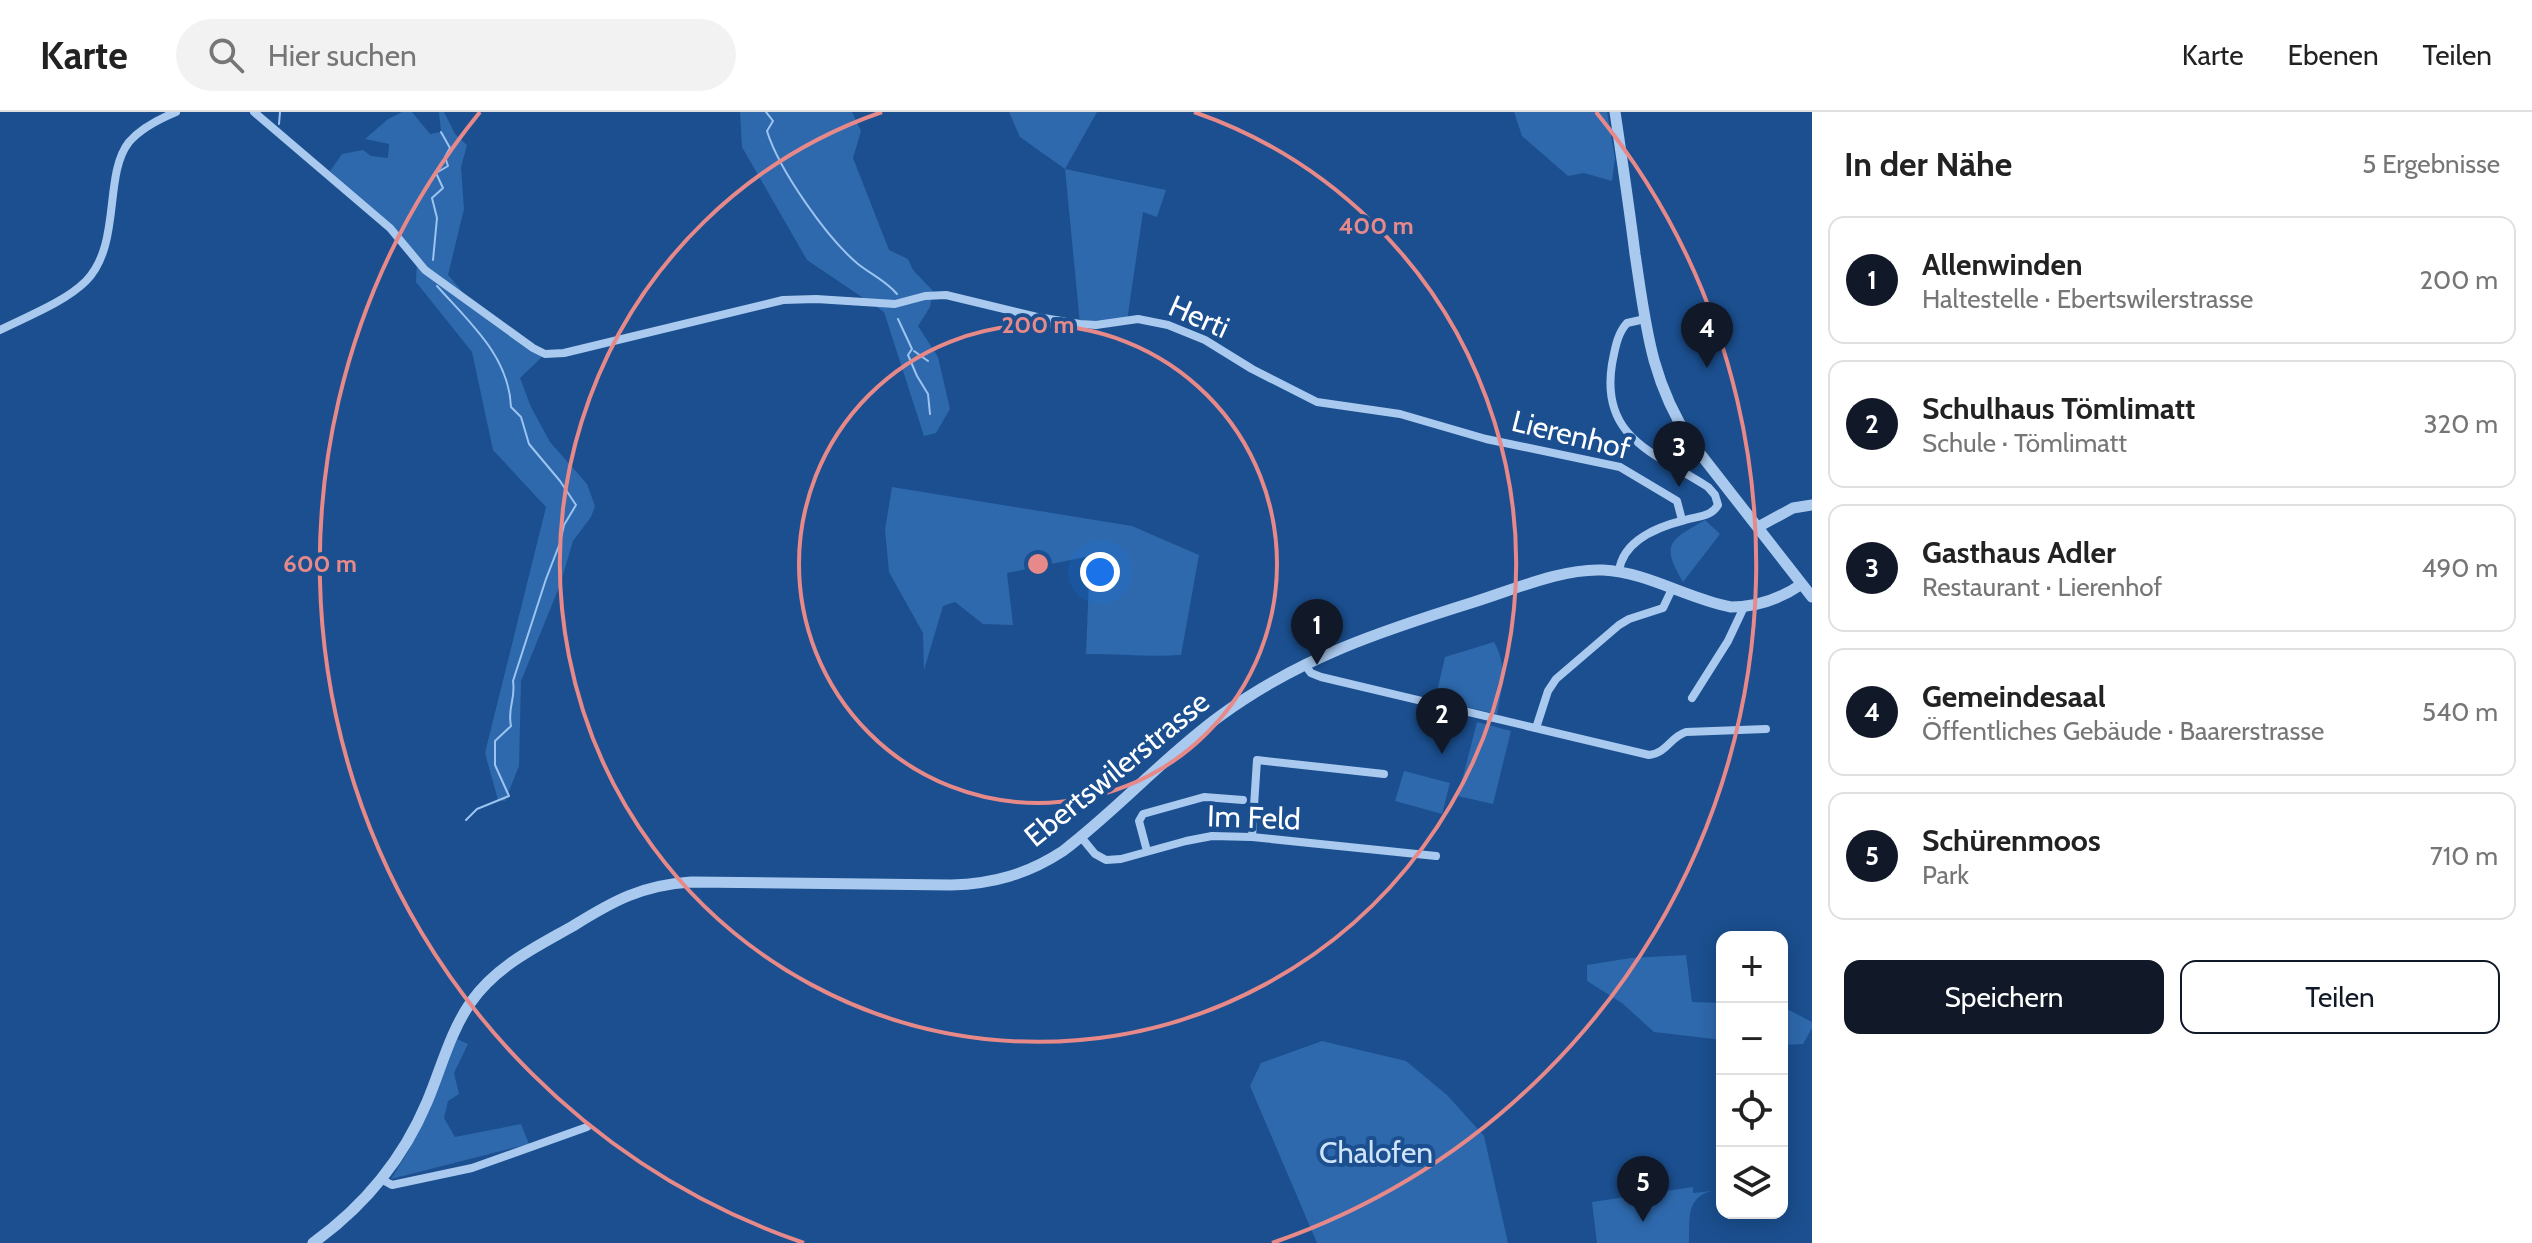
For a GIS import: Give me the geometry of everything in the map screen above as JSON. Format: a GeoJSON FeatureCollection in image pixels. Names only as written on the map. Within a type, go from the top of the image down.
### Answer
{"type":"FeatureCollection","features":[{"type":"Feature","properties":{"kind":"street"},"geometry":{"type":"LineString","coordinates":[[0,330],[69,294],[86,281],[99,263],[108,234],[118,170],[128,143],[145,128],[176,112]]}},
{"type":"Feature","properties":{"kind":"street","name":"Herti"},"geometry":{"type":"LineString","coordinates":[[254,112],[390,228],[425,270],[545,354],[564,353],[783,300],[895,304],[925,296],[946,295],[1080,324],[1149,320],[1186,331],[1317,402],[1428,422]]}},
{"type":"Feature","properties":{"kind":"street"},"geometry":{"type":"LineString","coordinates":[[1615,112],[1645,319],[1653,362],[1666,399],[1677,420],[1812,597]]}},
{"type":"Feature","properties":{"kind":"street","name":"Lierenhof"},"geometry":{"type":"LineString","coordinates":[[1619,571],[1621,560],[1631,544],[1682,520],[1714,511],[1718,505],[1708,487],[1657,457],[1631,437],[1615,415],[1611,373],[1618,337],[1627,323],[1645,319]]}},
{"type":"Feature","properties":{"kind":"street","name":"Lierenhof"},"geometry":{"type":"LineString","coordinates":[[1428,422],[1486,439],[1620,467],[1677,501],[1682,520]]}},
{"type":"Feature","properties":{"kind":"street"},"geometry":{"type":"LineString","coordinates":[[1758,527],[1793,508],[1812,505]]}},
{"type":"Feature","properties":{"kind":"street","name":"Ebertswilerstrasse"},"geometry":{"type":"LineString","coordinates":[[313,1243],[351,1211],[381,1179],[417,1124],[456,1029],[472,1000],[513,961],[620,898],[657,885],[691,882],[951,885],[1009,878],[1046,862],[1081,837],[1222,714],[1304,664],[1382,631],[1579,571],[1619,571],[1717,604],[1744,607],[1772,601],[1802,584]]}},
{"type":"Feature","properties":{"kind":"street"},"geometry":{"type":"LineString","coordinates":[[1536,728],[1548,691],[1564,670],[1619,625],[1663,608],[1672,589]]}},
{"type":"Feature","properties":{"kind":"street"},"geometry":{"type":"LineString","coordinates":[[1692,698],[1728,641],[1744,607]]}},
{"type":"Feature","properties":{"kind":"street"},"geometry":{"type":"LineString","coordinates":[[1304,664],[1311,673],[1321,677],[1649,755],[1659,754],[1678,735],[1686,732],[1766,729]]}},
{"type":"Feature","properties":{"kind":"street"},"geometry":{"type":"LineString","coordinates":[[1252,837],[1257,760],[1384,774]]}},
{"type":"Feature","properties":{"kind":"street"},"geometry":{"type":"LineString","coordinates":[[1147,851],[1139,821],[1143,814],[1204,797],[1243,800]]}},
{"type":"Feature","properties":{"kind":"street","name":"Im Feld"},"geometry":{"type":"LineString","coordinates":[[1081,837],[1095,854],[1106,860],[1212,836],[1252,837],[1436,856]]}},
{"type":"Feature","properties":{"kind":"street"},"geometry":{"type":"LineString","coordinates":[[381,1179],[392,1185],[472,1168],[587,1127]]}},
{"type":"Feature","properties":{"kind":"green space"},"geometry":{"type":"Polygon","coordinates":[[[402,112],[412,112],[430,134],[441,132],[439,112],[444,112],[455,134],[467,145],[461,167],[464,209],[448,275],[477,309],[545,354],[520,378],[550,442],[587,484],[595,506],[591,517],[573,541],[560,585],[521,681],[519,766],[505,801],[498,800],[485,753],[546,507],[493,450],[472,352],[416,282],[417,261],[330,171],[342,154],[363,150],[371,156],[388,158],[389,144],[365,139],[388,119],[402,112]]]}},
{"type":"Feature","properties":{"kind":"green space"},"geometry":{"type":"Polygon","coordinates":[[[740,112],[852,112],[861,131],[853,158],[889,250],[908,259],[913,270],[933,291],[930,307],[918,326],[938,357],[950,409],[936,433],[924,436],[884,312],[807,260],[742,147],[740,112]]]}},
{"type":"Feature","properties":{"kind":"green space"},"geometry":{"type":"Polygon","coordinates":[[[1009,112],[1097,112],[1065,169],[1020,137],[1009,112]]]}},
{"type":"Feature","properties":{"kind":"green space"},"geometry":{"type":"Polygon","coordinates":[[[1514,112],[1607,112],[1615,158],[1612,181],[1584,173],[1568,176],[1522,136],[1514,112]]]}},
{"type":"Feature","properties":{"kind":"green space"},"geometry":{"type":"Polygon","coordinates":[[[1065,169],[1166,190],[1157,217],[1143,212],[1127,321],[1080,324],[1065,169]]]}},
{"type":"Feature","properties":{"kind":"green space"},"geometry":{"type":"Polygon","coordinates":[[[892,487],[1132,526],[1199,555],[1181,655],[1086,654],[1090,556],[1007,573],[1013,625],[983,624],[955,602],[943,606],[924,670],[923,633],[889,572],[885,530],[892,487]]]}},
{"type":"Feature","properties":{"kind":"green space"},"geometry":{"type":"Polygon","coordinates":[[[1705,520],[1720,534],[1683,582],[1672,559],[1672,544],[1705,520]]]}},
{"type":"Feature","properties":{"kind":"green space"},"geometry":{"type":"Polygon","coordinates":[[[1494,642],[1502,669],[1497,714],[1435,700],[1445,657],[1494,642]]]}},
{"type":"Feature","properties":{"kind":"green space"},"geometry":{"type":"Polygon","coordinates":[[[1477,722],[1511,731],[1493,804],[1458,796],[1477,722]]]}},
{"type":"Feature","properties":{"kind":"green space"},"geometry":{"type":"Polygon","coordinates":[[[1404,771],[1450,783],[1442,814],[1395,801],[1404,771]]]}},
{"type":"Feature","properties":{"kind":"green space"},"geometry":{"type":"Polygon","coordinates":[[[1686,955],[1692,1002],[1716,1003],[1716,1039],[1654,1032],[1622,1003],[1587,981],[1587,965],[1631,958],[1686,955]]]}},
{"type":"Feature","properties":{"kind":"green space"},"geometry":{"type":"Polygon","coordinates":[[[1788,1010],[1812,1022],[1803,1044],[1788,1045],[1788,1010]]]}},
{"type":"Feature","properties":{"kind":"green space"},"geometry":{"type":"Polygon","coordinates":[[[457,1039],[468,1044],[454,1073],[459,1094],[448,1101],[444,1118],[455,1137],[521,1124],[529,1144],[391,1179],[409,1150],[457,1039]]]}},
{"type":"Feature","properties":{"kind":"green space","name":"Chalofen"},"geometry":{"type":"Polygon","coordinates":[[[1322,1041],[1406,1061],[1447,1095],[1484,1136],[1508,1243],[1317,1243],[1250,1086],[1261,1063],[1322,1041]]]}},
{"type":"Feature","properties":{"kind":"green space"},"geometry":{"type":"Polygon","coordinates":[[[1693,1187],[1693,1193],[1712,1191],[1703,1194],[1693,1204],[1689,1243],[1597,1243],[1592,1202],[1693,1187]]]}},
{"type":"Feature","properties":{"kind":"waterway"},"geometry":{"type":"LineString","coordinates":[[279,124],[280,112]]}},
{"type":"Feature","properties":{"kind":"waterway"},"geometry":{"type":"LineString","coordinates":[[766,112],[773,121],[767,131],[773,147],[805,202],[832,238],[858,264],[897,294]]}},
{"type":"Feature","properties":{"kind":"waterway"},"geometry":{"type":"LineString","coordinates":[[433,260],[437,218],[432,198],[443,188],[436,173],[448,166],[445,157],[450,148],[441,132]]}},
{"type":"Feature","properties":{"kind":"waterway"},"geometry":{"type":"LineString","coordinates":[[437,286],[495,356],[509,389],[511,407],[521,417],[529,444],[576,505],[564,525],[513,681],[511,726],[495,741],[495,765],[509,796],[477,809],[466,820]]}},
{"type":"Feature","properties":{"kind":"waterway"},"geometry":{"type":"LineString","coordinates":[[898,319],[912,349],[908,355],[928,394],[930,414]]}},
{"type":"Feature","properties":{"kind":"waterway"},"geometry":{"type":"LineString","coordinates":[[914,351],[928,361]]}},
{"type":"Feature","properties":{"kind":"place","name":"Gemeindesaal"},"geometry":{"type":"Point","coordinates":[1707,368]}},
{"type":"Feature","properties":{"kind":"place","name":"Gasthaus Adler"},"geometry":{"type":"Point","coordinates":[1679,487]}},
{"type":"Feature","properties":{"kind":"place","name":"Allenwinden"},"geometry":{"type":"Point","coordinates":[1317,665]}},
{"type":"Feature","properties":{"kind":"place","name":"Schulhaus Tömlimatt"},"geometry":{"type":"Point","coordinates":[1442,754]}},
{"type":"Feature","properties":{"kind":"place","name":"Schürenmoos"},"geometry":{"type":"Point","coordinates":[1643,1222]}}]}
